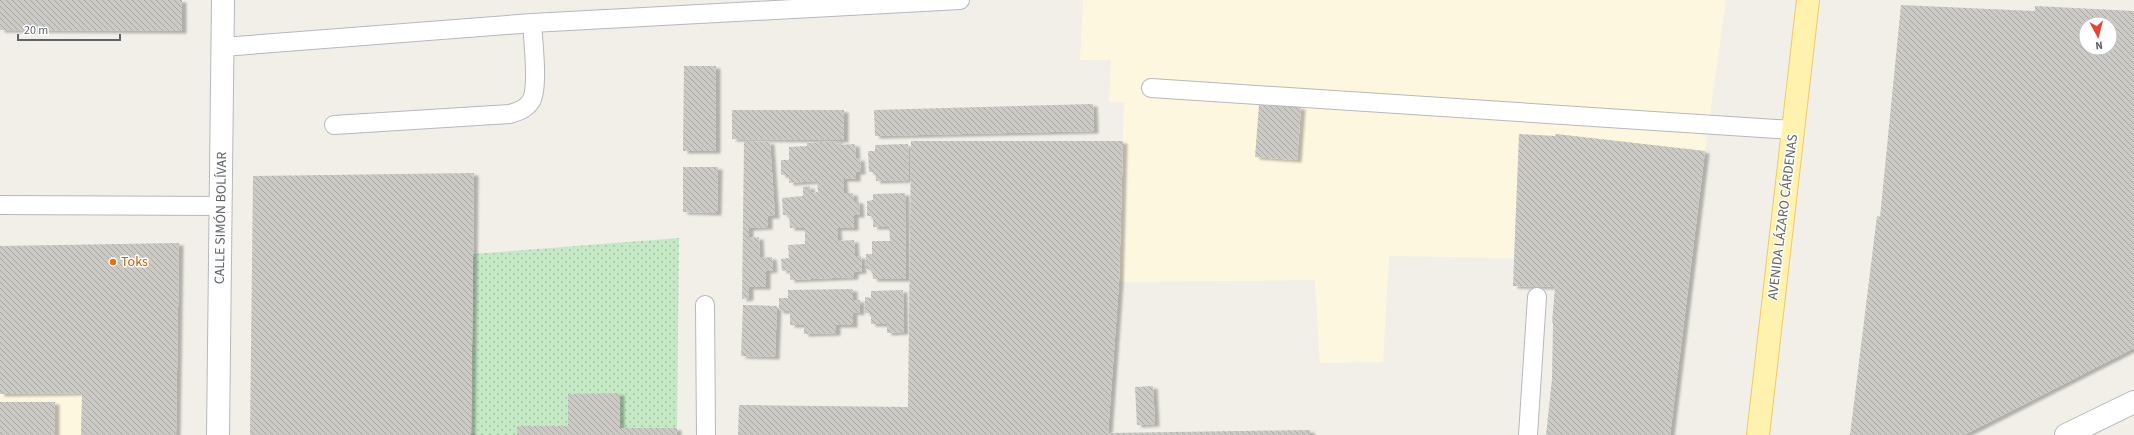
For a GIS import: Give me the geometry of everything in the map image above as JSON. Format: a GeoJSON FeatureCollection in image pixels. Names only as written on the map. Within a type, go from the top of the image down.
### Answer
{"type":"FeatureCollection","features":[{"type":"Feature","properties":{"kind":"main road","name":"AVENIDA LÁZARO CÁRDENAS"},"geometry":{"type":"LineString","coordinates":[[1758,435],[1808,0]]}},
{"type":"Feature","properties":{"kind":"street","name":"CALLE SIMÓN BOLÍVAR"},"geometry":{"type":"LineString","coordinates":[[218,435],[223,0]]}},
{"type":"Feature","properties":{"kind":"street"},"geometry":{"type":"LineString","coordinates":[[2066,435],[2134,402]]}},
{"type":"Feature","properties":{"kind":"lane"},"geometry":{"type":"LineString","coordinates":[[223,48],[532,23],[960,0]]}},
{"type":"Feature","properties":{"kind":"lane"},"geometry":{"type":"LineString","coordinates":[[334,125],[510,114],[523,110],[531,100],[535,87],[532,23]]}},
{"type":"Feature","properties":{"kind":"lane"},"geometry":{"type":"LineString","coordinates":[[1151,88],[1793,130]]}},
{"type":"Feature","properties":{"kind":"lane"},"geometry":{"type":"LineString","coordinates":[[0,205],[221,206]]}},
{"type":"Feature","properties":{"kind":"lane"},"geometry":{"type":"LineString","coordinates":[[1528,435],[1537,298]]}},
{"type":"Feature","properties":{"kind":"lane"},"geometry":{"type":"LineString","coordinates":[[705,305],[706,435]]}},
{"type":"Feature","properties":{"kind":"shaded area"},"geometry":{"type":"Polygon","coordinates":[[[1083,0],[1726,0],[1705,151],[1556,134],[1555,136],[1519,134],[1514,258],[1389,256],[1383,362],[1320,363],[1315,280],[1119,282],[1124,103],[1109,102],[1111,60],[1080,60],[1083,0]]]}},
{"type":"Feature","properties":{"kind":"shaded area"},"geometry":{"type":"Polygon","coordinates":[[[82,393],[81,435],[0,435],[0,394],[82,393]]]}},
{"type":"Feature","properties":{"kind":"green space"},"geometry":{"type":"Polygon","coordinates":[[[679,238],[677,428],[620,428],[620,394],[569,394],[568,426],[517,426],[517,435],[471,435],[473,254],[679,238]]]}},
{"type":"Feature","properties":{"kind":"building"},"geometry":{"type":"Polygon","coordinates":[[[0,0],[182,0],[182,31],[0,30],[0,0]]]}},
{"type":"Feature","properties":{"kind":"building"},"geometry":{"type":"Polygon","coordinates":[[[1901,5],[2035,11],[2035,6],[2134,11],[2134,348],[1964,435],[1850,435],[1877,216],[1880,217],[1901,5]]]}},
{"type":"Feature","properties":{"kind":"building"},"geometry":{"type":"Polygon","coordinates":[[[684,66],[716,66],[716,151],[683,151],[684,66]]]}},
{"type":"Feature","properties":{"kind":"building"},"geometry":{"type":"Polygon","coordinates":[[[1093,104],[1094,131],[875,136],[874,110],[1093,104]]]}},
{"type":"Feature","properties":{"kind":"building"},"geometry":{"type":"Polygon","coordinates":[[[1259,105],[1301,107],[1297,160],[1255,157],[1259,105]]]}},
{"type":"Feature","properties":{"kind":"building"},"geometry":{"type":"Polygon","coordinates":[[[732,110],[844,110],[844,140],[732,139],[732,110]]]}},
{"type":"Feature","properties":{"kind":"building"},"geometry":{"type":"Polygon","coordinates":[[[1519,134],[1555,136],[1556,134],[1705,151],[1670,435],[1546,435],[1552,379],[1552,322],[1555,287],[1513,286],[1519,134]]]}},
{"type":"Feature","properties":{"kind":"building"},"geometry":{"type":"Polygon","coordinates":[[[744,141],[770,142],[775,216],[768,216],[768,227],[749,228],[749,238],[759,237],[760,258],[772,257],[773,270],[766,271],[766,287],[749,287],[749,298],[742,299],[744,141]]]}},
{"type":"Feature","properties":{"kind":"building"},"geometry":{"type":"Polygon","coordinates":[[[838,141],[839,145],[855,144],[856,159],[860,158],[861,172],[856,172],[856,179],[843,179],[844,193],[853,193],[854,201],[859,201],[860,215],[854,215],[854,228],[837,228],[838,241],[854,240],[855,256],[861,256],[862,271],[854,272],[854,277],[790,280],[790,270],[782,271],[781,259],[789,258],[788,245],[805,244],[805,228],[790,228],[789,215],[783,215],[782,198],[803,196],[803,187],[810,186],[811,193],[818,192],[817,181],[789,183],[789,175],[781,175],[781,160],[789,160],[789,147],[807,146],[807,143],[838,141]]]}},
{"type":"Feature","properties":{"kind":"building"},"geometry":{"type":"Polygon","coordinates":[[[911,141],[1123,141],[1119,282],[1108,433],[1310,430],[1311,435],[738,435],[739,405],[908,407],[911,141]]]}},
{"type":"Feature","properties":{"kind":"building"},"geometry":{"type":"Polygon","coordinates":[[[908,144],[909,180],[876,181],[875,172],[869,172],[868,151],[875,151],[875,145],[908,144]]]}},
{"type":"Feature","properties":{"kind":"building"},"geometry":{"type":"Polygon","coordinates":[[[683,167],[718,167],[717,213],[683,212],[683,167]]]}},
{"type":"Feature","properties":{"kind":"building"},"geometry":{"type":"Polygon","coordinates":[[[474,173],[471,435],[250,435],[253,176],[474,173]]]}},
{"type":"Feature","properties":{"kind":"building"},"geometry":{"type":"Polygon","coordinates":[[[905,193],[906,279],[873,279],[872,270],[866,269],[866,254],[872,254],[872,241],[890,241],[889,227],[873,227],[873,216],[867,216],[867,201],[873,200],[873,194],[905,193]]]}},
{"type":"Feature","properties":{"kind":"building"},"geometry":{"type":"Polygon","coordinates":[[[179,243],[176,435],[81,435],[82,393],[0,394],[0,246],[179,243]]]}},
{"type":"Feature","properties":{"kind":"building"},"geometry":{"type":"Polygon","coordinates":[[[853,289],[853,300],[860,300],[860,313],[853,312],[853,325],[836,325],[836,333],[804,334],[804,325],[790,325],[790,311],[779,311],[779,298],[788,298],[788,290],[853,289]]]}},
{"type":"Feature","properties":{"kind":"building"},"geometry":{"type":"Polygon","coordinates":[[[903,290],[904,332],[887,333],[887,324],[871,324],[871,313],[865,313],[865,297],[871,298],[871,291],[903,290]]]}},
{"type":"Feature","properties":{"kind":"building"},"geometry":{"type":"Polygon","coordinates":[[[743,305],[777,306],[775,357],[741,356],[743,305]]]}},
{"type":"Feature","properties":{"kind":"building"},"geometry":{"type":"Polygon","coordinates":[[[1153,386],[1155,424],[1137,425],[1135,387],[1153,386]]]}},
{"type":"Feature","properties":{"kind":"building"},"geometry":{"type":"Polygon","coordinates":[[[620,393],[620,428],[677,428],[677,435],[517,435],[517,426],[568,426],[568,394],[620,393]]]}},
{"type":"Feature","properties":{"kind":"building"},"geometry":{"type":"Polygon","coordinates":[[[0,402],[55,402],[55,435],[0,435],[0,402]]]}},
{"type":"Feature","properties":{"kind":"place","name":"Toks"},"geometry":{"type":"Point","coordinates":[113,262]}}]}
